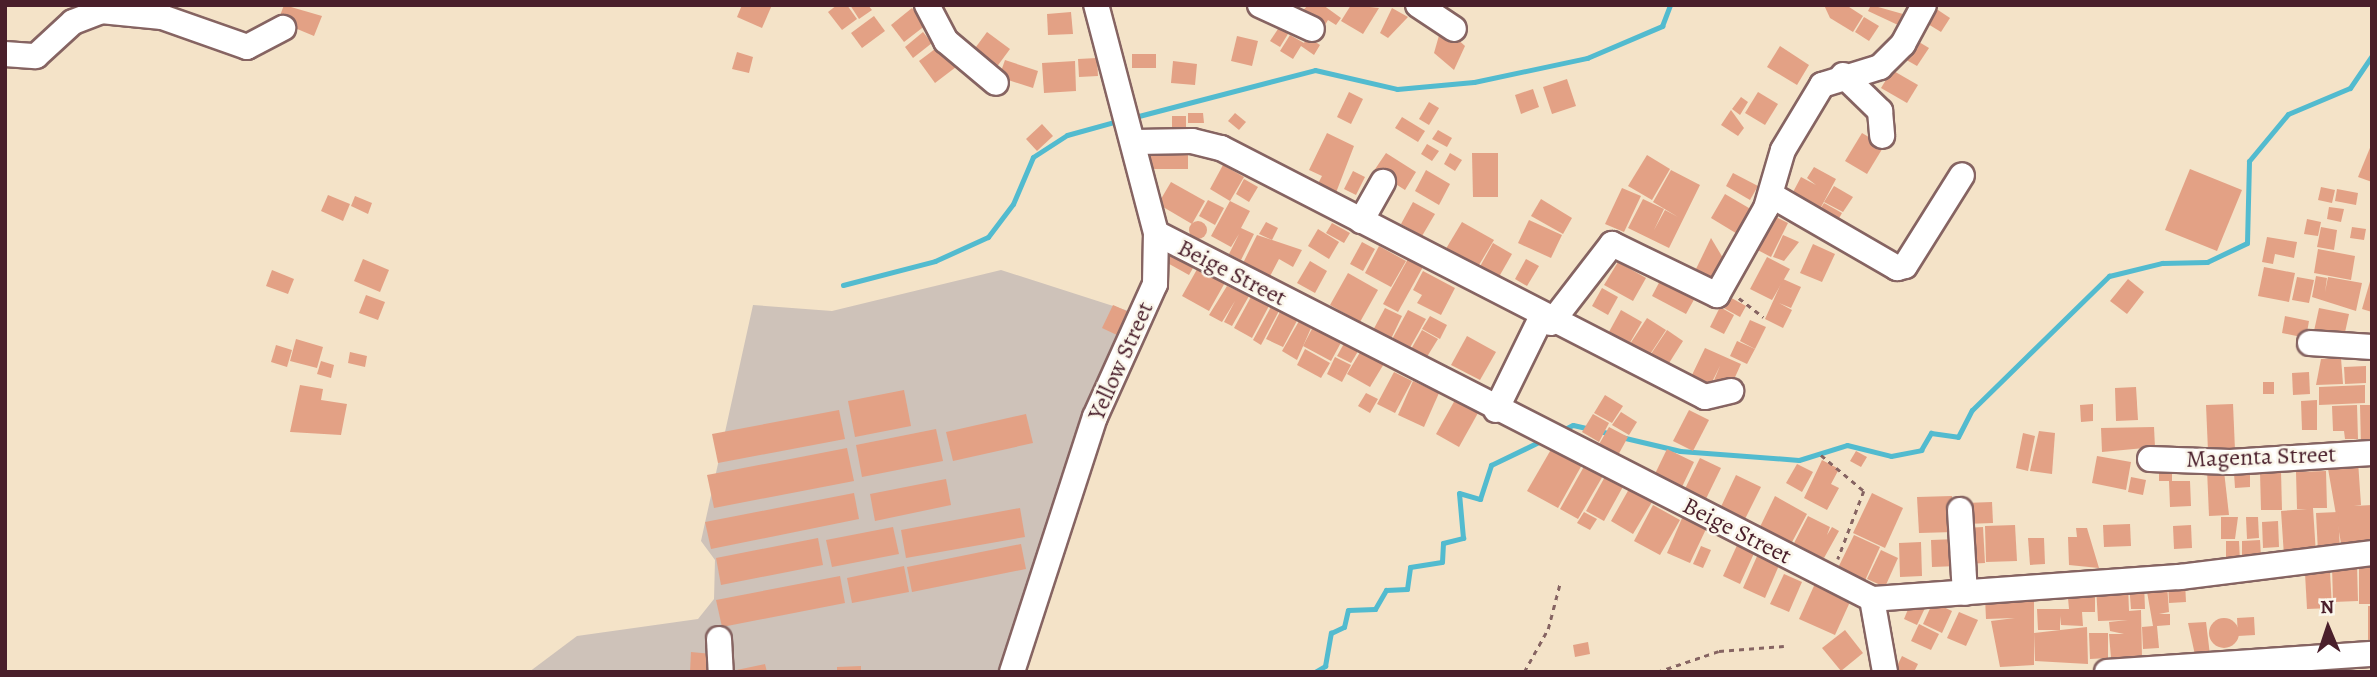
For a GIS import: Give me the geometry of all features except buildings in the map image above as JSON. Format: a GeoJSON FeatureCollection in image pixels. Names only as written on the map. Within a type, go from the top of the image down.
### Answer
{"type":"FeatureCollection","features":[{"type":"Feature","properties":{"kind":"street"},"geometry":{"type":"LineString","coordinates":[[927,5],[946,41],[996,83]]}},
{"type":"Feature","properties":{"kind":"street","name":"Yellow Street"},"geometry":{"type":"LineString","coordinates":[[1012,672],[1094,417],[1146,311],[1155,284],[1156,233],[1135,139],[1096,5]]}},
{"type":"Feature","properties":{"kind":"street"},"geometry":{"type":"LineString","coordinates":[[1260,5],[1312,29]]}},
{"type":"Feature","properties":{"kind":"street"},"geometry":{"type":"LineString","coordinates":[[1496,410],[1546,320],[1612,244],[1709,295],[1725,288],[1771,195],[1798,122],[1822,85],[1843,75],[1881,67],[1903,44],[1924,5]]}},
{"type":"Feature","properties":{"kind":"street"},"geometry":{"type":"LineString","coordinates":[[1426,7],[1454,29]]}},
{"type":"Feature","properties":{"kind":"street"},"geometry":{"type":"LineString","coordinates":[[5,54],[36,56],[73,22],[101,11],[162,17],[247,47],[282,28]]}},
{"type":"Feature","properties":{"kind":"street"},"geometry":{"type":"LineString","coordinates":[[1843,75],[1880,111],[1882,136]]}},
{"type":"Feature","properties":{"kind":"street"},"geometry":{"type":"LineString","coordinates":[[1135,139],[1192,141],[1221,148],[1546,320],[1705,397],[1731,391]]}},
{"type":"Feature","properties":{"kind":"street"},"geometry":{"type":"LineString","coordinates":[[1771,195],[1897,268],[1905,266],[1962,175]]}},
{"type":"Feature","properties":{"kind":"street"},"geometry":{"type":"LineString","coordinates":[[1361,221],[1383,182]]}},
{"type":"Feature","properties":{"kind":"street","name":"Beige Street"},"geometry":{"type":"LineString","coordinates":[[1156,233],[1496,410],[1872,598],[2180,577],[2372,553]]}},
{"type":"Feature","properties":{"kind":"street"},"geometry":{"type":"LineString","coordinates":[[2310,343],[2372,347]]}},
{"type":"Feature","properties":{"kind":"street","name":"Magenta Street"},"geometry":{"type":"LineString","coordinates":[[2150,459],[2230,462],[2372,453]]}},
{"type":"Feature","properties":{"kind":"street"},"geometry":{"type":"LineString","coordinates":[[1961,510],[1965,593]]}},
{"type":"Feature","properties":{"kind":"street"},"geometry":{"type":"LineString","coordinates":[[1872,598],[1885,672]]}},
{"type":"Feature","properties":{"kind":"street"},"geometry":{"type":"LineString","coordinates":[[719,639],[721,672]]}},
{"type":"Feature","properties":{"kind":"street"},"geometry":{"type":"LineString","coordinates":[[2107,672],[2372,654]]}},
{"type":"Feature","properties":{"kind":"path"},"geometry":{"type":"LineString","coordinates":[[1725,288],[1763,317]]}},
{"type":"Feature","properties":{"kind":"path"},"geometry":{"type":"LineString","coordinates":[[1821,455],[1864,491],[1830,579]]}},
{"type":"Feature","properties":{"kind":"path"},"geometry":{"type":"LineString","coordinates":[[1524,672],[1548,629],[1560,583]]}},
{"type":"Feature","properties":{"kind":"path"},"geometry":{"type":"LineString","coordinates":[[1657,672],[1719,651],[1784,646]]}},
{"type":"Feature","properties":{"kind":"shaded area"},"geometry":{"type":"Polygon","coordinates":[[[1001,270],[1138,314],[1010,672],[529,672],[577,636],[698,619],[714,599],[715,560],[701,541],[753,305],[832,311],[1001,270]]]}},
{"type":"Feature","properties":{"kind":"waterway"},"geometry":{"type":"LineString","coordinates":[[1131,118],[1315,70],[1397,89],[1474,82],[1587,58],[1662,26],[1670,5]]}},
{"type":"Feature","properties":{"kind":"waterway"},"geometry":{"type":"LineString","coordinates":[[1621,437],[1680,451],[1799,460],[1847,445],[1891,456],[1921,450],[1931,433],[1958,437],[1972,410],[2109,276],[2162,263],[2207,262],[2247,243],[2249,161],[2288,114],[2350,88],[2372,55]]}},
{"type":"Feature","properties":{"kind":"waterway"},"geometry":{"type":"LineString","coordinates":[[843,285],[935,261],[988,237],[1013,204],[1033,157],[1067,135],[1118,121]]}},
{"type":"Feature","properties":{"kind":"waterway"},"geometry":{"type":"LineString","coordinates":[[1561,431],[1573,425],[1612,434]]}},
{"type":"Feature","properties":{"kind":"waterway"},"geometry":{"type":"LineString","coordinates":[[1315,672],[1325,666],[1331,633],[1344,627],[1348,610],[1375,609],[1386,590],[1407,589],[1410,567],[1442,562],[1443,543],[1463,538],[1459,493],[1480,499],[1491,465],[1543,440]]}}]}
